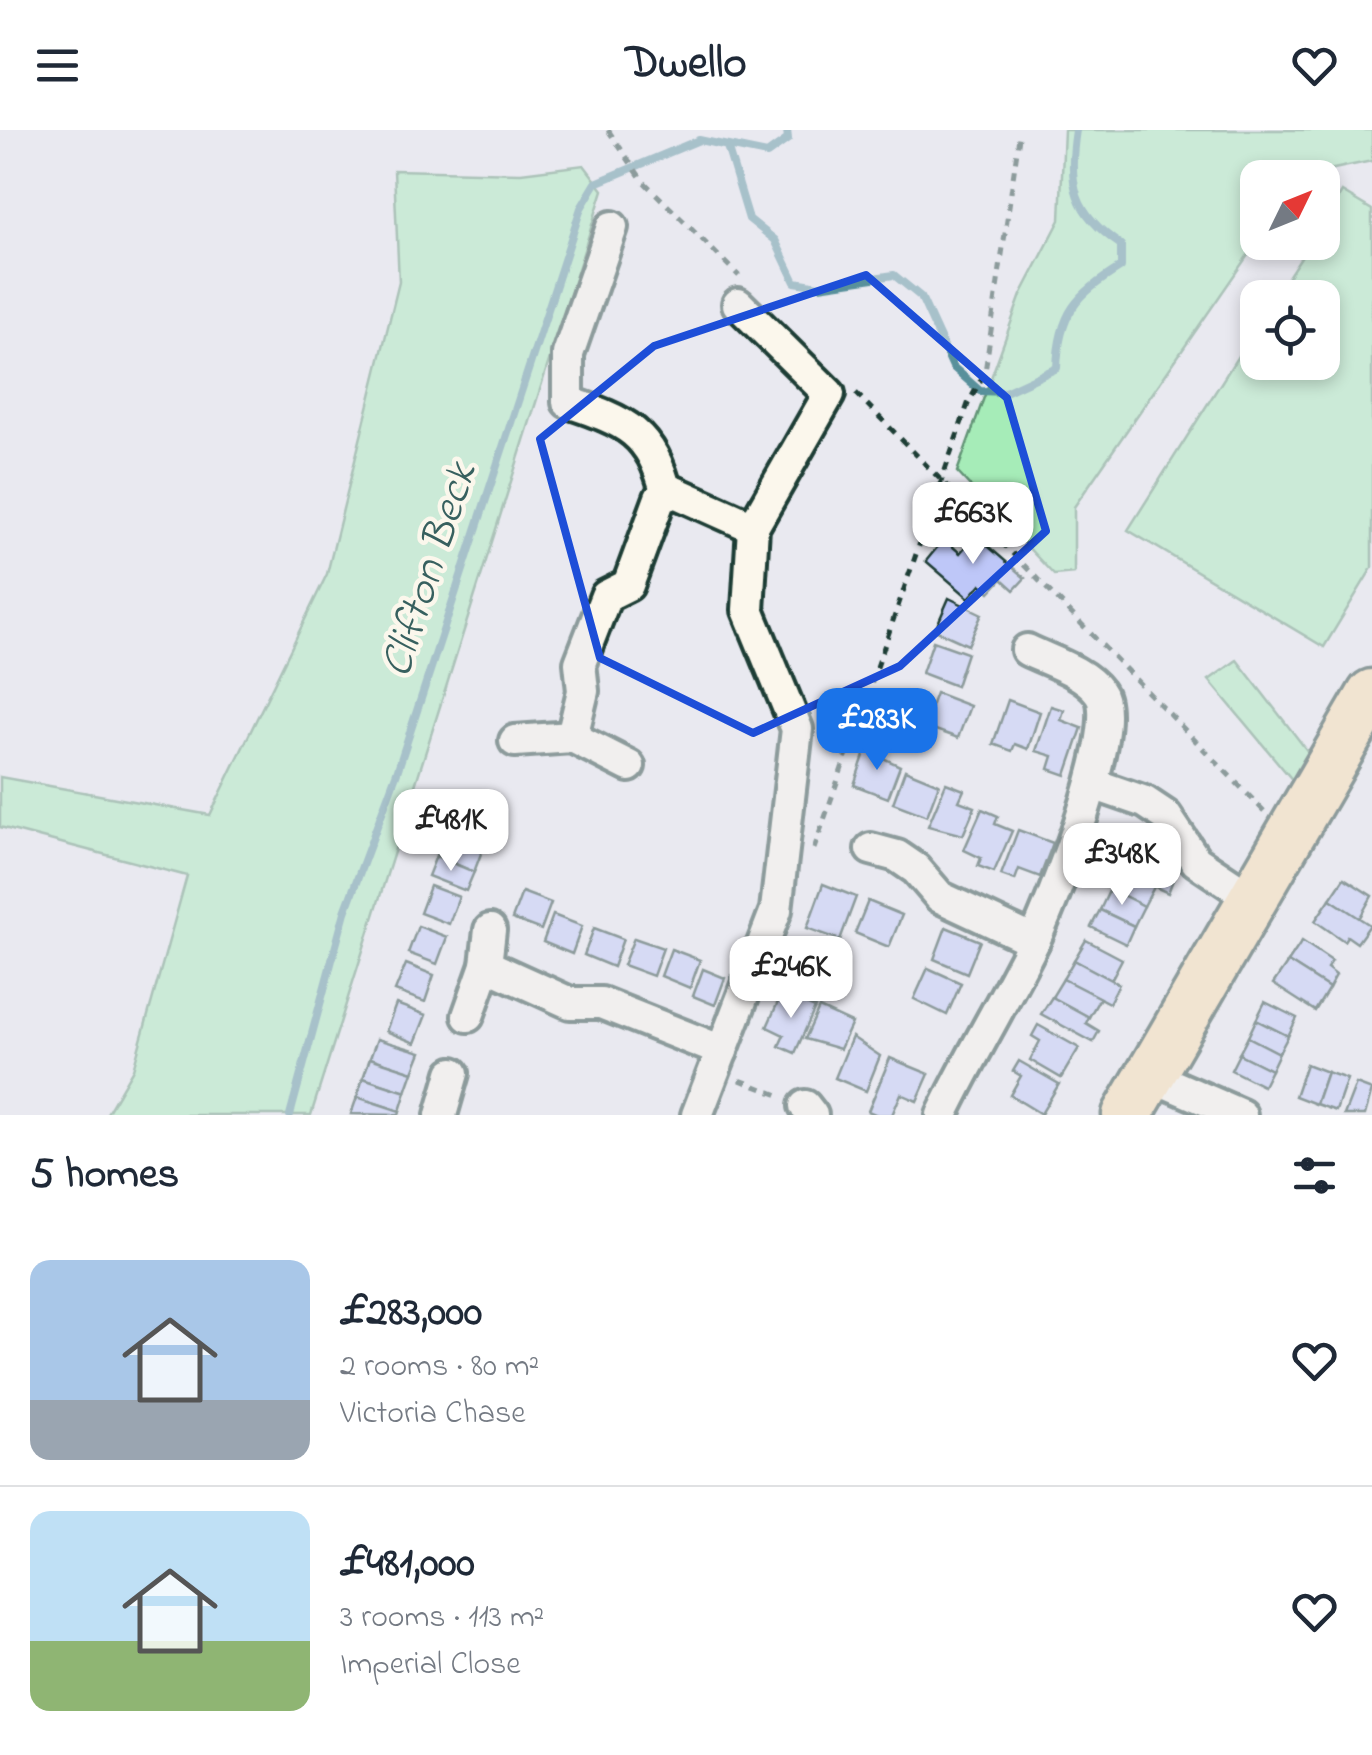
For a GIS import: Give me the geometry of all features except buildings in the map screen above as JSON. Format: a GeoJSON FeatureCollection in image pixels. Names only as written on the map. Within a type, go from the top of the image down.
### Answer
{"type":"FeatureCollection","features":[{"type":"Feature","properties":{"kind":"main road"},"geometry":{"type":"LineString","coordinates":[[1138,1095],[1372,694]]}},
{"type":"Feature","properties":{"kind":"street"},"geometry":{"type":"LineString","coordinates":[[612,227],[568,354],[568,402],[631,426],[658,457],[668,495]]}},
{"type":"Feature","properties":{"kind":"street"},"geometry":{"type":"LineString","coordinates":[[697,1115],[776,910],[798,729],[748,610],[754,527],[829,394],[740,292]]}},
{"type":"Feature","properties":{"kind":"street"},"geometry":{"type":"LineString","coordinates":[[572,737],[583,691],[580,663],[606,596],[628,585],[660,498],[675,492],[754,527]]}},
{"type":"Feature","properties":{"kind":"street"},"geometry":{"type":"LineString","coordinates":[[942,1115],[1034,942],[1093,784],[1108,714],[1100,692],[1082,677],[1026,650]]}},
{"type":"Feature","properties":{"kind":"street"},"geometry":{"type":"LineString","coordinates":[[516,741],[572,737],[630,766]]}},
{"type":"Feature","properties":{"kind":"street"},"geometry":{"type":"LineString","coordinates":[[1093,784],[1145,802],[1166,816],[1196,861],[1250,898]]}},
{"type":"Feature","properties":{"kind":"street"},"geometry":{"type":"LineString","coordinates":[[870,849],[896,856],[916,869],[940,897],[1034,942]]}},
{"type":"Feature","properties":{"kind":"street"},"geometry":{"type":"LineString","coordinates":[[468,1016],[486,965],[490,930]]}},
{"type":"Feature","properties":{"kind":"street"},"geometry":{"type":"LineString","coordinates":[[486,965],[570,1003],[601,1002],[722,1051]]}},
{"type":"Feature","properties":{"kind":"street"},"geometry":{"type":"LineString","coordinates":[[441,1115],[453,1073]]}},
{"type":"Feature","properties":{"kind":"street"},"geometry":{"type":"LineString","coordinates":[[1138,1095],[1241,1115]]}},
{"type":"Feature","properties":{"kind":"path"},"geometry":{"type":"LineString","coordinates":[[608,130],[644,181],[740,292]]}},
{"type":"Feature","properties":{"kind":"path"},"geometry":{"type":"LineString","coordinates":[[814,850],[968,404],[985,372],[1020,130]]}},
{"type":"Feature","properties":{"kind":"path"},"geometry":{"type":"LineString","coordinates":[[854,391],[1244,794],[1288,832]]}},
{"type":"Feature","properties":{"kind":"path"},"geometry":{"type":"LineString","coordinates":[[740,1080],[801,1106]]}},
{"type":"Feature","properties":{"kind":"highlighted area"},"geometry":{"type":"Polygon","coordinates":[[[866,275],[1007,398],[1046,531],[900,666],[753,733],[600,658],[540,439],[654,346],[866,275]]]}},
{"type":"Feature","properties":{"kind":"green space"},"geometry":{"type":"Polygon","coordinates":[[[1064,130],[1372,130],[1372,161],[1340,168],[1340,160],[1240,160],[1240,260],[1245,260],[1074,507],[1074,573],[1054,575],[957,472],[1021,295],[1060,220],[1064,130]]]}},
{"type":"Feature","properties":{"kind":"green space"},"geometry":{"type":"Polygon","coordinates":[[[584,165],[603,190],[311,1115],[106,1115],[133,1069],[187,876],[0,827],[0,777],[210,815],[327,574],[399,282],[394,170],[521,173],[584,165]]]}},
{"type":"Feature","properties":{"kind":"green space"},"geometry":{"type":"Polygon","coordinates":[[[1342,192],[1372,210],[1372,568],[1324,647],[1128,530],[1240,353],[1240,380],[1340,380],[1340,280],[1286,280],[1299,260],[1340,260],[1342,192]]]}},
{"type":"Feature","properties":{"kind":"green space"},"geometry":{"type":"Polygon","coordinates":[[[1237,660],[1312,757],[1294,782],[1209,680],[1237,660]]]}},
{"type":"Feature","properties":{"kind":"waterway","name":"Clifton Beck"},"geometry":{"type":"LineString","coordinates":[[290,1115],[345,912],[397,772],[581,208],[596,183],[699,140],[767,154],[788,139],[787,130]]}},
{"type":"Feature","properties":{"kind":"waterway"},"geometry":{"type":"LineString","coordinates":[[727,146],[749,219],[775,240],[795,282],[819,286],[894,275],[921,297],[953,367],[980,391],[1005,392],[1057,368],[1062,333],[1073,307],[1092,287],[1121,267],[1121,245],[1093,221],[1078,196],[1073,166],[1076,130]]}}]}
